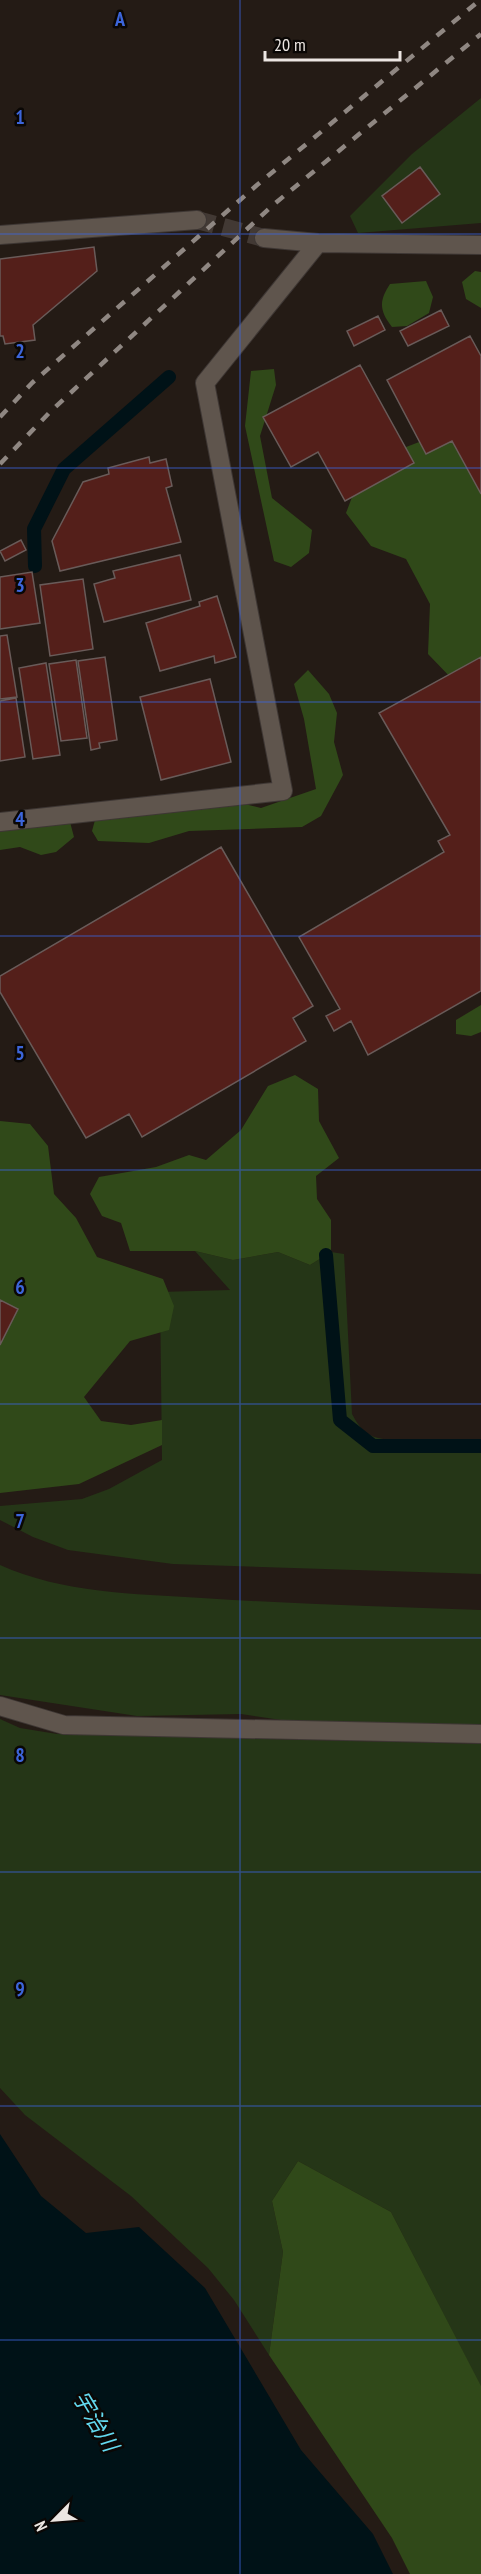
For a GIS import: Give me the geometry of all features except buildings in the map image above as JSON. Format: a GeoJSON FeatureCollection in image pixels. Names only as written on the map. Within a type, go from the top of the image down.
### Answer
{"type":"FeatureCollection","features":[{"type":"Feature","properties":{"kind":"street"},"geometry":{"type":"LineString","coordinates":[[0,235],[197,220]]}},
{"type":"Feature","properties":{"kind":"street"},"geometry":{"type":"LineString","coordinates":[[264,238],[318,243],[481,245]]}},
{"type":"Feature","properties":{"kind":"street"},"geometry":{"type":"LineString","coordinates":[[0,822],[283,791],[205,383],[318,243]]}},
{"type":"Feature","properties":{"kind":"street"},"geometry":{"type":"LineString","coordinates":[[0,1706],[64,1725],[481,1734]]}},
{"type":"Feature","properties":{"kind":"green space"},"geometry":{"type":"Polygon","coordinates":[[[481,98],[481,223],[358,233],[350,216],[412,154],[481,98]]]}},
{"type":"Feature","properties":{"kind":"green space"},"geometry":{"type":"Polygon","coordinates":[[[475,271],[481,272],[481,308],[466,299],[462,282],[475,271]]]}},
{"type":"Feature","properties":{"kind":"green space"},"geometry":{"type":"Polygon","coordinates":[[[426,281],[433,297],[429,313],[407,326],[392,327],[382,306],[390,284],[426,281]]]}},
{"type":"Feature","properties":{"kind":"green space"},"geometry":{"type":"Polygon","coordinates":[[[274,369],[276,385],[260,436],[272,498],[312,530],[309,553],[291,567],[274,561],[245,426],[251,371],[274,369]]]}},
{"type":"Feature","properties":{"kind":"green space"},"geometry":{"type":"Polygon","coordinates":[[[427,439],[467,441],[481,471],[481,673],[455,682],[428,654],[430,604],[406,559],[371,546],[346,513],[357,484],[393,452],[427,439]]]}},
{"type":"Feature","properties":{"kind":"green space"},"geometry":{"type":"Polygon","coordinates":[[[308,670],[329,694],[337,713],[334,742],[343,775],[321,816],[302,827],[189,831],[149,843],[98,841],[92,831],[95,820],[232,801],[261,808],[316,789],[304,719],[294,684],[308,670]]]}},
{"type":"Feature","properties":{"kind":"green space"},"geometry":{"type":"Polygon","coordinates":[[[70,822],[74,837],[56,852],[41,855],[20,847],[0,850],[0,831],[70,822]]]}},
{"type":"Feature","properties":{"kind":"green space"},"geometry":{"type":"Polygon","coordinates":[[[481,1005],[481,1032],[471,1036],[456,1034],[456,1020],[481,1005]]]}},
{"type":"Feature","properties":{"kind":"green space"},"geometry":{"type":"Polygon","coordinates":[[[295,1075],[318,1089],[319,1121],[339,1158],[316,1176],[317,1199],[331,1220],[331,1252],[310,1265],[278,1252],[233,1260],[195,1251],[130,1251],[121,1223],[102,1216],[90,1194],[99,1177],[156,1167],[189,1155],[206,1160],[241,1130],[268,1086],[295,1075]]]}},
{"type":"Feature","properties":{"kind":"green space"},"geometry":{"type":"Polygon","coordinates":[[[0,1121],[30,1124],[48,1146],[54,1194],[76,1218],[97,1257],[163,1279],[174,1306],[169,1330],[130,1341],[84,1397],[101,1421],[131,1425],[162,1420],[162,1445],[79,1484],[0,1493],[0,1121]]]}},
{"type":"Feature","properties":{"kind":"green space"},"geometry":{"type":"Polygon","coordinates":[[[195,1251],[233,1260],[278,1252],[310,1265],[331,1252],[344,1254],[352,1414],[364,1431],[379,1438],[407,1441],[481,1439],[481,1574],[173,1564],[68,1550],[33,1537],[0,1520],[0,1506],[82,1499],[109,1489],[162,1460],[160,1292],[230,1290],[195,1251]]]}},
{"type":"Feature","properties":{"kind":"green space"},"geometry":{"type":"Polygon","coordinates":[[[0,1565],[73,1587],[125,1593],[307,1604],[481,1610],[481,1725],[288,1721],[241,1714],[137,1716],[0,1695],[0,1565]]]}},
{"type":"Feature","properties":{"kind":"green space"},"geometry":{"type":"Polygon","coordinates":[[[0,1719],[20,1728],[57,1734],[481,1744],[481,2387],[391,2212],[298,2161],[272,2201],[283,2252],[269,2355],[234,2300],[208,2268],[131,2196],[25,2115],[0,2088],[0,1719]]]}},
{"type":"Feature","properties":{"kind":"green space"},"geometry":{"type":"Polygon","coordinates":[[[298,2161],[391,2212],[481,2386],[481,2574],[410,2574],[392,2538],[269,2355],[283,2252],[272,2201],[298,2161]]]}},
{"type":"Feature","properties":{"kind":"water","name":"宇治川"},"geometry":{"type":"Polygon","coordinates":[[[0,2134],[41,2196],[86,2233],[139,2227],[205,2288],[301,2450],[373,2534],[393,2574],[0,2574],[0,2134]]]}},
{"type":"Feature","properties":{"kind":"waterway"},"geometry":{"type":"LineString","coordinates":[[35,566],[34,529],[64,469],[169,377]]}},
{"type":"Feature","properties":{"kind":"waterway"},"geometry":{"type":"LineString","coordinates":[[326,1255],[340,1420],[373,1446],[481,1446]]}},
{"type":"Feature","properties":{"kind":"tunnel"},"geometry":{"type":"LineString","coordinates":[[197,220],[264,238]]}},
{"type":"Feature","properties":{"kind":"railway"},"geometry":{"type":"LineString","coordinates":[[0,417],[32,383],[257,185],[480,0]]}},
{"type":"Feature","properties":{"kind":"railway"},"geometry":{"type":"LineString","coordinates":[[0,464],[51,411],[273,205],[481,34]]}}]}
